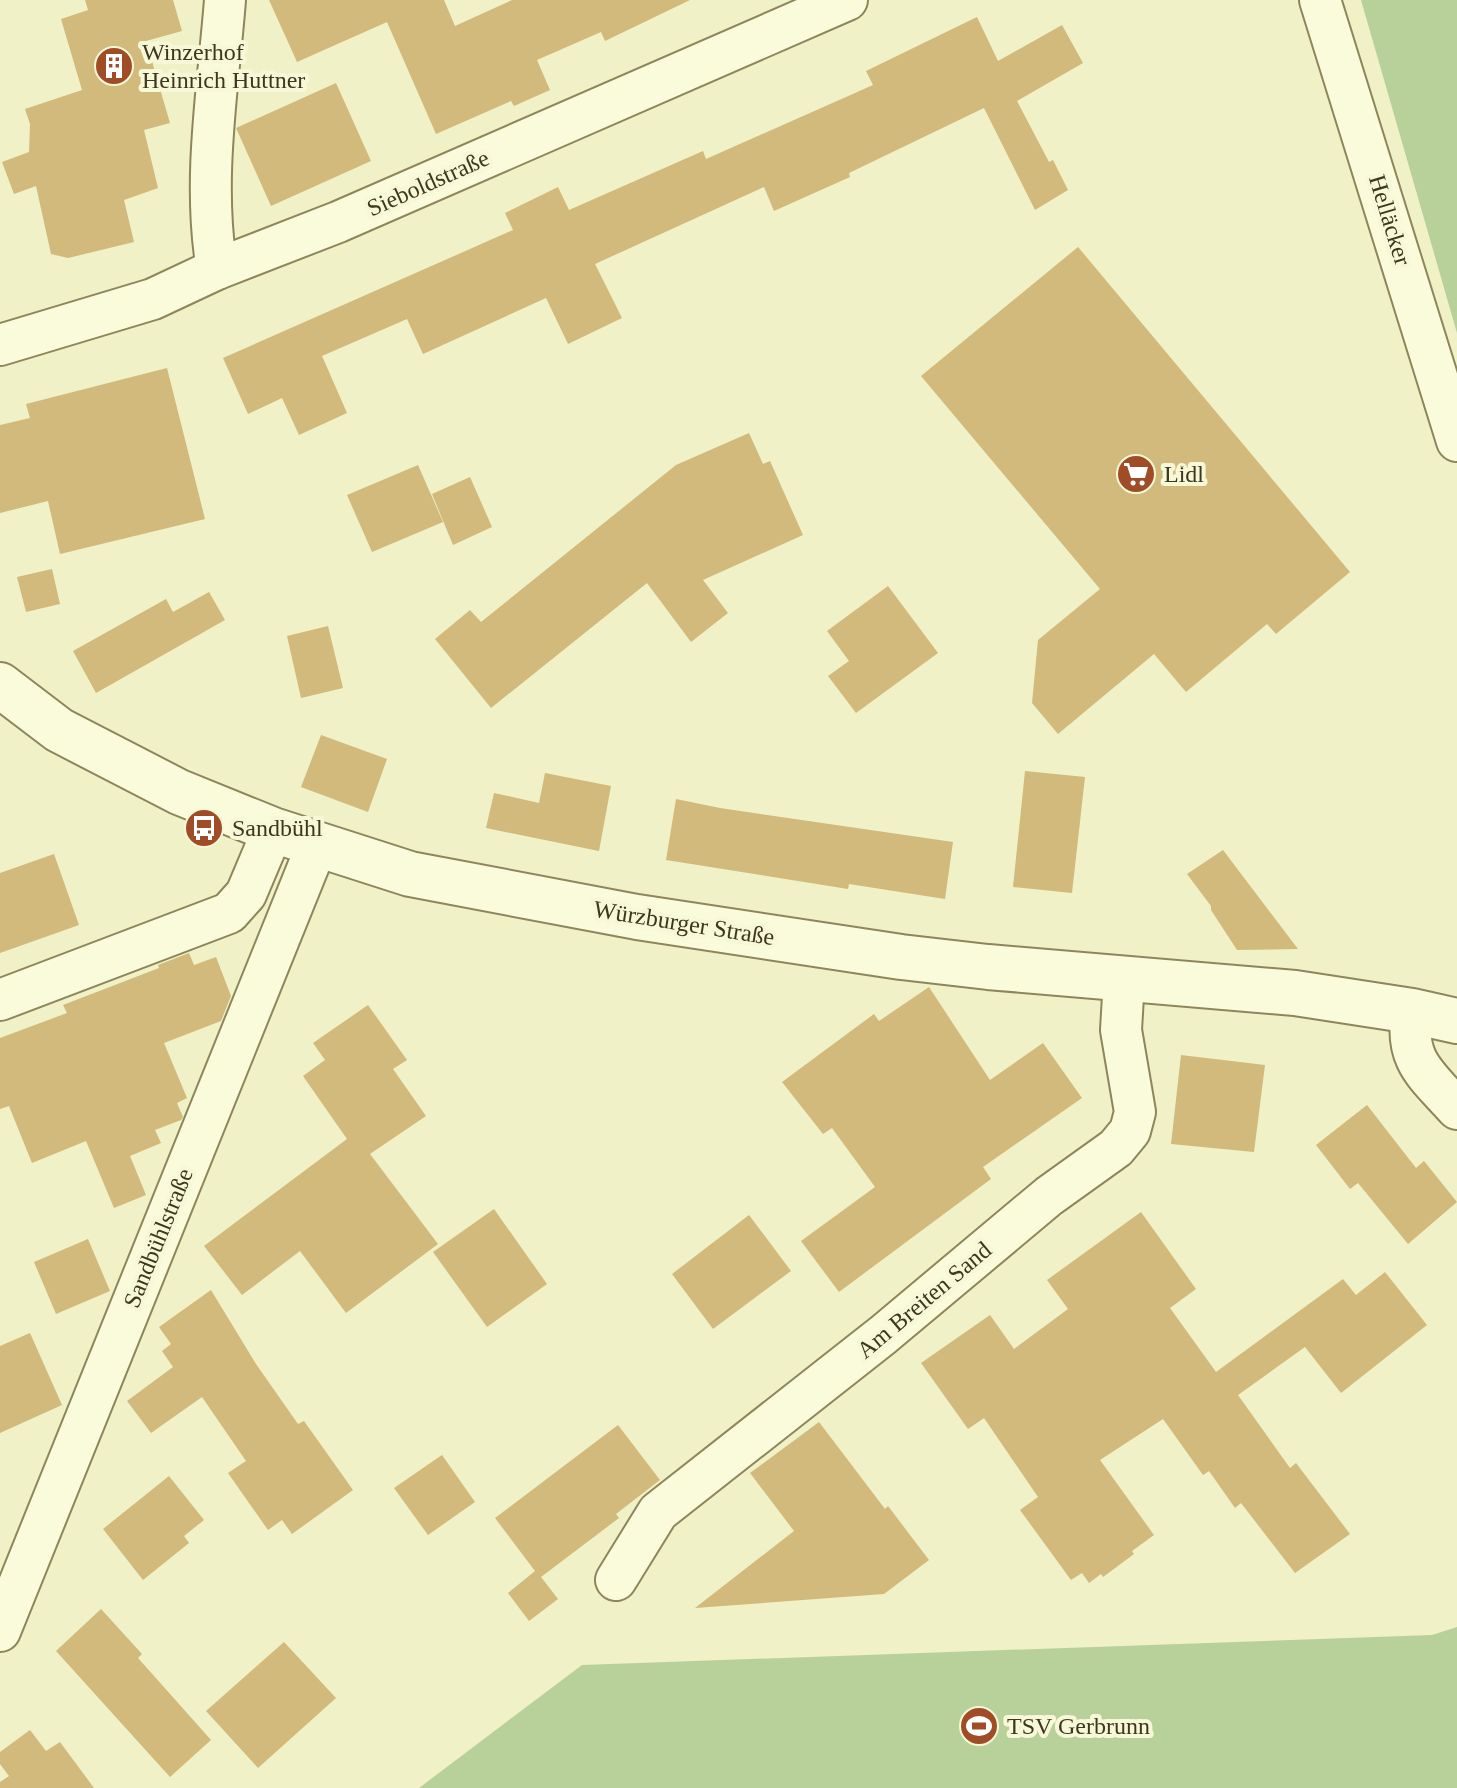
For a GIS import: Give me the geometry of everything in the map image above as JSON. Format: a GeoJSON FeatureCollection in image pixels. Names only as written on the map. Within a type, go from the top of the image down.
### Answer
{"type":"FeatureCollection","features":[{"type":"Feature","properties":{"kind":"street"},"geometry":{"type":"LineString","coordinates":[[217,269],[211,231],[210,183],[225,0]]}},
{"type":"Feature","properties":{"kind":"street","name":"Sieboldstraße"},"geometry":{"type":"LineString","coordinates":[[0,345],[153,299],[217,269],[338,222],[847,0]]}},
{"type":"Feature","properties":{"kind":"street","name":"Helläcker"},"geometry":{"type":"LineString","coordinates":[[1320,0],[1457,441]]}},
{"type":"Feature","properties":{"kind":"street","name":"Würzburger Straße"},"geometry":{"type":"LineString","coordinates":[[0,685],[33,712],[82,743],[179,792],[273,830],[410,874],[637,917],[901,957],[1295,993],[1457,1021]]}},
{"type":"Feature","properties":{"kind":"street"},"geometry":{"type":"LineString","coordinates":[[0,1000],[229,913],[246,894],[273,830]]}},
{"type":"Feature","properties":{"kind":"street","name":"Sandbühlstraße"},"geometry":{"type":"LineString","coordinates":[[0,1631],[317,845]]}},
{"type":"Feature","properties":{"kind":"street","name":"Am Breiten Sand"},"geometry":{"type":"LineString","coordinates":[[616,1580],[658,1512],[883,1335],[1049,1196],[1116,1148],[1130,1131],[1135,1112],[1121,1030],[1124,979]]}},
{"type":"Feature","properties":{"kind":"street"},"geometry":{"type":"LineString","coordinates":[[1412,1011],[1410,1041],[1417,1063],[1457,1109]]}},
{"type":"Feature","properties":{"kind":"green space"},"geometry":{"type":"Polygon","coordinates":[[[1361,0],[1457,0],[1457,333],[1361,0]]]}},
{"type":"Feature","properties":{"kind":"green space","name":"TSV Gerbrunn"},"geometry":{"type":"Polygon","coordinates":[[[1457,1627],[1457,1788],[419,1788],[582,1665],[1432,1635],[1457,1627]]]}},
{"type":"Feature","properties":{"kind":"building"},"geometry":{"type":"Polygon","coordinates":[[[85,0],[173,0],[182,31],[146,41],[170,123],[144,130],[158,188],[124,200],[134,242],[68,258],[51,254],[36,186],[14,194],[2,162],[29,152],[30,124],[25,109],[82,90],[61,19],[88,10],[85,0]]]}},
{"type":"Feature","properties":{"kind":"building"},"geometry":{"type":"Polygon","coordinates":[[[269,0],[444,0],[455,26],[512,0],[690,0],[605,41],[601,32],[537,60],[550,90],[514,106],[511,101],[436,134],[387,22],[297,62],[269,0]]]}},
{"type":"Feature","properties":{"kind":"building"},"geometry":{"type":"Polygon","coordinates":[[[977,17],[998,61],[1062,25],[1083,63],[1017,101],[1049,162],[1053,160],[1068,190],[1035,210],[984,108],[849,173],[850,177],[774,211],[764,187],[595,264],[622,318],[568,344],[546,298],[423,354],[407,319],[322,356],[347,413],[299,435],[282,398],[248,414],[223,358],[513,230],[505,213],[558,187],[569,210],[703,151],[706,159],[873,85],[866,71],[977,17]]]}},
{"type":"Feature","properties":{"kind":"building"},"geometry":{"type":"Polygon","coordinates":[[[336,83],[371,161],[271,206],[236,128],[336,83]]]}},
{"type":"Feature","properties":{"kind":"building","name":"Lidl"},"geometry":{"type":"Polygon","coordinates":[[[1078,247],[1350,572],[1276,634],[1267,624],[1186,692],[1154,654],[1058,734],[1032,703],[1038,640],[1100,589],[921,376],[1078,247]]]}},
{"type":"Feature","properties":{"kind":"building"},"geometry":{"type":"Polygon","coordinates":[[[167,368],[205,519],[60,554],[48,501],[0,513],[0,425],[30,418],[26,404],[167,368]]]}},
{"type":"Feature","properties":{"kind":"building"},"geometry":{"type":"Polygon","coordinates":[[[749,433],[763,464],[770,461],[803,535],[703,580],[728,613],[691,642],[647,583],[491,708],[435,639],[470,610],[481,622],[676,465],[749,433]]]}},
{"type":"Feature","properties":{"kind":"building"},"geometry":{"type":"Polygon","coordinates":[[[418,465],[443,522],[372,552],[347,495],[418,465]]]}},
{"type":"Feature","properties":{"kind":"building"},"geometry":{"type":"Polygon","coordinates":[[[470,477],[492,527],[453,545],[432,494],[470,477]]]}},
{"type":"Feature","properties":{"kind":"building"},"geometry":{"type":"Polygon","coordinates":[[[52,569],[60,604],[26,612],[17,577],[52,569]]]}},
{"type":"Feature","properties":{"kind":"building"},"geometry":{"type":"Polygon","coordinates":[[[888,586],[938,653],[856,713],[828,676],[849,661],[827,631],[888,586]]]}},
{"type":"Feature","properties":{"kind":"building"},"geometry":{"type":"Polygon","coordinates":[[[209,592],[225,620],[96,693],[73,651],[166,599],[173,612],[209,592]]]}},
{"type":"Feature","properties":{"kind":"building"},"geometry":{"type":"Polygon","coordinates":[[[328,626],[343,688],[301,698],[287,636],[328,626]]]}},
{"type":"Feature","properties":{"kind":"building"},"geometry":{"type":"Polygon","coordinates":[[[321,735],[387,759],[368,812],[301,787],[321,735]]]}},
{"type":"Feature","properties":{"kind":"building"},"geometry":{"type":"Polygon","coordinates":[[[1025,771],[1085,777],[1072,893],[1013,887],[1025,771]]]}},
{"type":"Feature","properties":{"kind":"building"},"geometry":{"type":"Polygon","coordinates":[[[545,773],[611,786],[599,851],[486,828],[494,793],[539,803],[545,773]]]}},
{"type":"Feature","properties":{"kind":"building"},"geometry":{"type":"Polygon","coordinates":[[[676,799],[953,842],[945,899],[849,884],[848,889],[666,860],[676,799]]]}},
{"type":"Feature","properties":{"kind":"building"},"geometry":{"type":"Polygon","coordinates":[[[1223,850],[1298,949],[1237,950],[1211,906],[1187,874],[1223,850]]]}},
{"type":"Feature","properties":{"kind":"building"},"geometry":{"type":"Polygon","coordinates":[[[54,854],[79,925],[0,953],[0,873],[54,854]]]}},
{"type":"Feature","properties":{"kind":"building"},"geometry":{"type":"Polygon","coordinates":[[[189,953],[194,965],[216,957],[231,996],[221,1021],[164,1043],[187,1098],[177,1103],[183,1117],[155,1130],[161,1143],[130,1156],[146,1195],[114,1208],[86,1141],[32,1163],[9,1106],[0,1109],[0,1038],[67,1013],[63,1005],[159,968],[158,965],[189,953]]]}},
{"type":"Feature","properties":{"kind":"building"},"geometry":{"type":"Polygon","coordinates":[[[929,987],[990,1080],[1043,1043],[1082,1098],[983,1167],[991,1179],[839,1292],[801,1241],[875,1187],[832,1128],[823,1134],[782,1082],[874,1014],[879,1021],[929,987]]]}},
{"type":"Feature","properties":{"kind":"building"},"geometry":{"type":"Polygon","coordinates":[[[368,1005],[407,1060],[393,1069],[426,1116],[370,1154],[438,1244],[346,1313],[300,1251],[242,1295],[204,1246],[347,1139],[303,1076],[325,1060],[313,1043],[368,1005]]]}},
{"type":"Feature","properties":{"kind":"building"},"geometry":{"type":"Polygon","coordinates":[[[1181,1055],[1265,1065],[1254,1152],[1171,1144],[1181,1055]]]}},
{"type":"Feature","properties":{"kind":"building"},"geometry":{"type":"Polygon","coordinates":[[[1367,1105],[1416,1168],[1424,1161],[1457,1202],[1408,1244],[1358,1183],[1350,1189],[1316,1145],[1367,1105]]]}},
{"type":"Feature","properties":{"kind":"building"},"geometry":{"type":"Polygon","coordinates":[[[494,1209],[547,1284],[487,1327],[433,1252],[494,1209]]]}},
{"type":"Feature","properties":{"kind":"building"},"geometry":{"type":"Polygon","coordinates":[[[1141,1212],[1196,1289],[1170,1308],[1216,1372],[1343,1279],[1356,1295],[1385,1272],[1427,1325],[1341,1393],[1305,1347],[1238,1395],[1290,1468],[1296,1463],[1350,1534],[1295,1573],[1241,1503],[1235,1508],[1209,1471],[1203,1475],[1163,1419],[1100,1460],[1154,1535],[1103,1577],[1101,1574],[1089,1583],[1082,1573],[1071,1580],[1020,1510],[1038,1497],[984,1418],[968,1429],[921,1363],[990,1315],[1014,1349],[1068,1309],[1047,1280],[1141,1212]]]}},
{"type":"Feature","properties":{"kind":"building"},"geometry":{"type":"Polygon","coordinates":[[[749,1215],[791,1271],[713,1329],[672,1274],[749,1215]]]}},
{"type":"Feature","properties":{"kind":"building"},"geometry":{"type":"Polygon","coordinates":[[[88,1239],[110,1291],[56,1314],[34,1262],[88,1239]]]}},
{"type":"Feature","properties":{"kind":"building"},"geometry":{"type":"Polygon","coordinates":[[[211,1290],[256,1364],[298,1424],[304,1421],[353,1490],[292,1534],[282,1520],[268,1530],[228,1473],[246,1461],[202,1397],[151,1433],[127,1401],[173,1367],[162,1351],[171,1344],[159,1327],[211,1290]]]}},
{"type":"Feature","properties":{"kind":"building"},"geometry":{"type":"Polygon","coordinates":[[[30,1333],[62,1405],[0,1433],[0,1346],[30,1333]]]}},
{"type":"Feature","properties":{"kind":"building"},"geometry":{"type":"Polygon","coordinates":[[[819,1422],[885,1509],[888,1506],[929,1560],[884,1594],[695,1608],[794,1531],[750,1473],[819,1422]]]}},
{"type":"Feature","properties":{"kind":"building"},"geometry":{"type":"Polygon","coordinates":[[[618,1425],[660,1480],[616,1514],[619,1518],[541,1577],[558,1599],[529,1621],[508,1593],[535,1571],[495,1518],[618,1425]]]}},
{"type":"Feature","properties":{"kind":"building"},"geometry":{"type":"Polygon","coordinates":[[[442,1455],[475,1502],[428,1535],[394,1488],[442,1455]]]}},
{"type":"Feature","properties":{"kind":"building"},"geometry":{"type":"Polygon","coordinates":[[[169,1476],[204,1520],[184,1536],[189,1543],[143,1580],[103,1529],[169,1476]]]}},
{"type":"Feature","properties":{"kind":"building"},"geometry":{"type":"Polygon","coordinates":[[[101,1609],[142,1654],[138,1658],[211,1740],[170,1777],[56,1651],[101,1609]]]}},
{"type":"Feature","properties":{"kind":"building"},"geometry":{"type":"Polygon","coordinates":[[[284,1642],[336,1698],[258,1768],[206,1711],[284,1642]]]}},
{"type":"Feature","properties":{"kind":"building"},"geometry":{"type":"Polygon","coordinates":[[[30,1730],[46,1751],[60,1742],[94,1788],[0,1788],[0,1782],[9,1776],[0,1764],[0,1752],[30,1730]]]}},
{"type":"Feature","properties":{"kind":"place","name":"Winzerhof Heinrich Huttner"},"geometry":{"type":"Point","coordinates":[114,66]}},
{"type":"Feature","properties":{"kind":"place","name":"Lidl"},"geometry":{"type":"Point","coordinates":[1136,474]}},
{"type":"Feature","properties":{"kind":"place","name":"Sandbühl"},"geometry":{"type":"Point","coordinates":[204,828]}},
{"type":"Feature","properties":{"kind":"place","name":"TSV Gerbrunn"},"geometry":{"type":"Point","coordinates":[979,1726]}}]}
